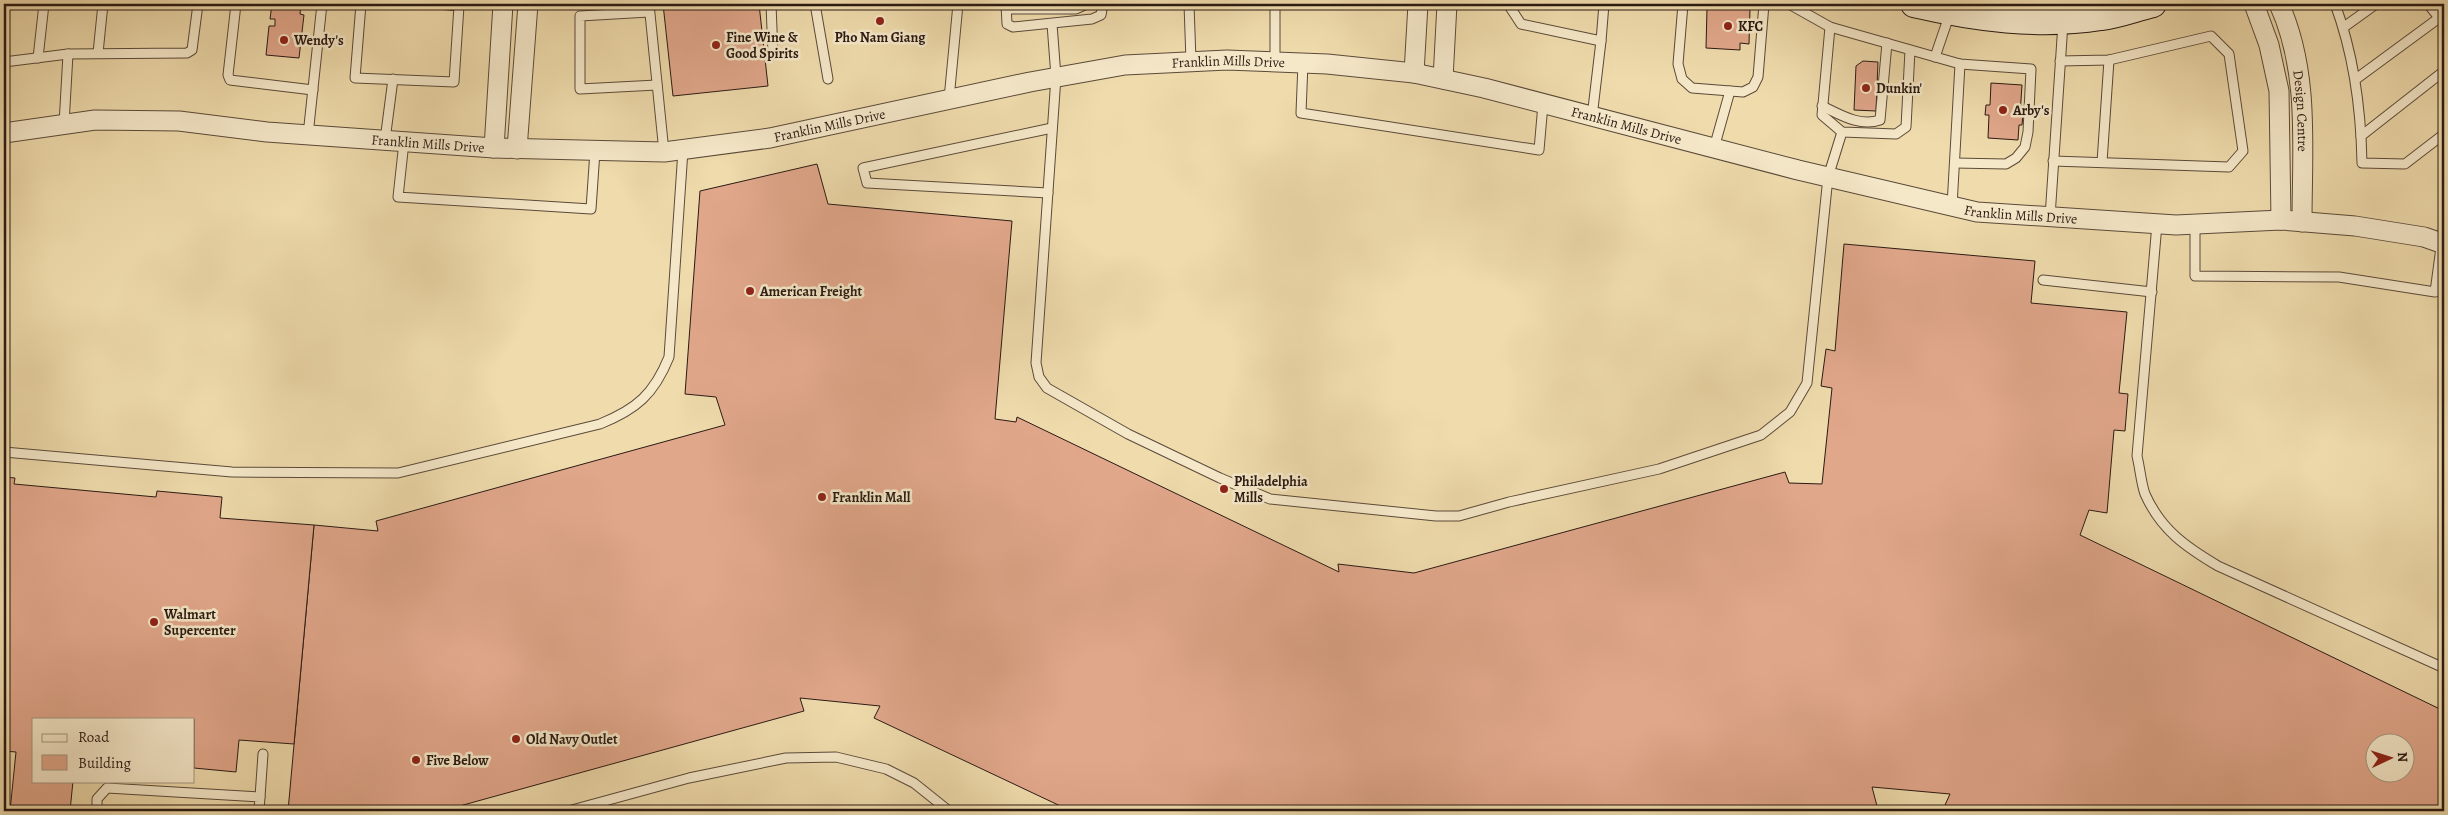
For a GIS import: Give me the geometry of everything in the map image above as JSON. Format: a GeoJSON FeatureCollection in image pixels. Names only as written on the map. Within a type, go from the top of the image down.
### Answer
{"type":"FeatureCollection","features":[{"type":"Feature","properties":{"kind":"street"},"geometry":{"type":"LineString","coordinates":[[494,148],[503,4]]}},
{"type":"Feature","properties":{"kind":"street"},"geometry":{"type":"LineString","coordinates":[[517,149],[528,4]]}},
{"type":"Feature","properties":{"kind":"street"},"geometry":{"type":"LineString","coordinates":[[1414,72],[1418,4]]}},
{"type":"Feature","properties":{"kind":"street"},"geometry":{"type":"LineString","coordinates":[[1443,79],[1447,4]]}},
{"type":"Feature","properties":{"kind":"street"},"geometry":{"type":"LineString","coordinates":[[1914,4],[1950,12],[2026,23],[2101,17],[2153,4]]}},
{"type":"Feature","properties":{"kind":"street","name":"Design Centre"},"geometry":{"type":"LineString","coordinates":[[2254,4],[2269,45],[2279,91],[2281,220]]}},
{"type":"Feature","properties":{"kind":"street","name":"Design Centre"},"geometry":{"type":"LineString","coordinates":[[2279,4],[2290,29],[2302,86],[2302,222]]}},
{"type":"Feature","properties":{"kind":"street","name":"Franklin Mills Drive"},"geometry":{"type":"LineString","coordinates":[[4,133],[95,120],[179,121],[308,135],[494,148],[673,151],[770,138],[949,99],[1125,65],[1228,60],[1303,62],[1414,72],[1828,177],[1977,212],[2195,225],[2281,220],[2355,226],[2424,237],[2443,237]]}},
{"type":"Feature","properties":{"kind":"lane"},"geometry":{"type":"LineString","coordinates":[[38,58],[44,4]]}},
{"type":"Feature","properties":{"kind":"lane"},"geometry":{"type":"LineString","coordinates":[[98,53],[103,4]]}},
{"type":"Feature","properties":{"kind":"lane"},"geometry":{"type":"LineString","coordinates":[[4,62],[68,54],[187,53],[192,50],[198,4]]}},
{"type":"Feature","properties":{"kind":"lane"},"geometry":{"type":"LineString","coordinates":[[236,4],[228,75],[230,80],[313,90]]}},
{"type":"Feature","properties":{"kind":"lane"},"geometry":{"type":"LineString","coordinates":[[308,135],[322,4]]}},
{"type":"Feature","properties":{"kind":"lane"},"geometry":{"type":"LineString","coordinates":[[362,4],[355,78],[454,82],[459,6],[438,4]]}},
{"type":"Feature","properties":{"kind":"lane"},"geometry":{"type":"LineString","coordinates":[[771,4],[773,55]]}},
{"type":"Feature","properties":{"kind":"lane"},"geometry":{"type":"LineString","coordinates":[[815,4],[828,79]]}},
{"type":"Feature","properties":{"kind":"lane"},"geometry":{"type":"LineString","coordinates":[[949,99],[958,4]]}},
{"type":"Feature","properties":{"kind":"lane"},"geometry":{"type":"LineString","coordinates":[[1087,4],[1076,9],[1006,6],[1007,24],[1013,27],[1092,19],[1101,15],[1104,4]]}},
{"type":"Feature","properties":{"kind":"lane"},"geometry":{"type":"LineString","coordinates":[[1189,4],[1191,61]]}},
{"type":"Feature","properties":{"kind":"lane"},"geometry":{"type":"LineString","coordinates":[[1275,4],[1275,62]]}},
{"type":"Feature","properties":{"kind":"lane"},"geometry":{"type":"LineString","coordinates":[[1508,4],[1521,24],[1601,41]]}},
{"type":"Feature","properties":{"kind":"lane"},"geometry":{"type":"LineString","coordinates":[[1592,117],[1604,4]]}},
{"type":"Feature","properties":{"kind":"lane"},"geometry":{"type":"LineString","coordinates":[[1683,4],[1678,64],[1682,79],[1692,88],[1743,92],[1753,87],[1758,77],[1764,4]]}},
{"type":"Feature","properties":{"kind":"lane"},"geometry":{"type":"LineString","coordinates":[[1788,4],[1830,27],[1960,64],[2031,69],[2028,132],[2025,147],[2021,152],[2006,164],[1955,163]]}},
{"type":"Feature","properties":{"kind":"lane"},"geometry":{"type":"LineString","coordinates":[[2335,4],[2344,27],[2356,79],[2362,162],[2405,164],[2444,134]]}},
{"type":"Feature","properties":{"kind":"lane"},"geometry":{"type":"LineString","coordinates":[[2344,27],[2376,4]]}},
{"type":"Feature","properties":{"kind":"lane"},"geometry":{"type":"LineString","coordinates":[[2356,79],[2442,21],[2428,4]]}},
{"type":"Feature","properties":{"kind":"lane"},"geometry":{"type":"LineString","coordinates":[[4,452],[232,472],[398,473],[600,424],[622,415],[644,398],[659,380],[669,356],[673,151],[657,85],[649,8],[580,16],[580,90],[657,85]]}},
{"type":"Feature","properties":{"kind":"lane"},"geometry":{"type":"LineString","coordinates":[[1935,57],[1950,12]]}},
{"type":"Feature","properties":{"kind":"lane"},"geometry":{"type":"LineString","coordinates":[[2050,217],[2063,20]]}},
{"type":"Feature","properties":{"kind":"lane"},"geometry":{"type":"LineString","coordinates":[[1052,24],[1056,77],[1036,363],[1039,377],[1047,388],[1128,434],[1220,478],[1270,499],[1436,516],[1459,516],[1509,502],[1659,469],[1761,436],[1790,412],[1807,383],[1828,177],[1842,132]]}},
{"type":"Feature","properties":{"kind":"lane"},"geometry":{"type":"LineString","coordinates":[[1830,27],[1822,114],[1842,132],[1896,134],[1906,127],[1910,50]]}},
{"type":"Feature","properties":{"kind":"lane"},"geometry":{"type":"LineString","coordinates":[[2053,161],[2229,167],[2242,151],[2229,54],[2211,36],[2109,60],[2060,61]]}},
{"type":"Feature","properties":{"kind":"lane"},"geometry":{"type":"LineString","coordinates":[[1822,106],[1852,121],[1875,122],[1880,120],[1887,43]]}},
{"type":"Feature","properties":{"kind":"lane"},"geometry":{"type":"LineString","coordinates":[[64,124],[68,54]]}},
{"type":"Feature","properties":{"kind":"lane"},"geometry":{"type":"LineString","coordinates":[[2102,162],[2109,60]]}},
{"type":"Feature","properties":{"kind":"lane"},"geometry":{"type":"LineString","coordinates":[[1303,62],[1301,113],[1539,150],[1543,104]]}},
{"type":"Feature","properties":{"kind":"lane"},"geometry":{"type":"LineString","coordinates":[[1952,206],[1960,64]]}},
{"type":"Feature","properties":{"kind":"lane"},"geometry":{"type":"LineString","coordinates":[[2361,136],[2444,71]]}},
{"type":"Feature","properties":{"kind":"lane"},"geometry":{"type":"LineString","coordinates":[[393,79],[398,197],[592,209],[595,151]]}},
{"type":"Feature","properties":{"kind":"lane"},"geometry":{"type":"LineString","coordinates":[[1714,148],[1730,91]]}},
{"type":"Feature","properties":{"kind":"lane"},"geometry":{"type":"LineString","coordinates":[[1048,193],[867,183],[863,168],[1052,128]]}},
{"type":"Feature","properties":{"kind":"lane"},"geometry":{"type":"LineString","coordinates":[[2157,224],[2137,456],[2145,493],[2162,523],[2184,545],[2218,566],[2444,668]]}},
{"type":"Feature","properties":{"kind":"lane"},"geometry":{"type":"LineString","coordinates":[[2195,225],[2195,276],[2339,277],[2435,292],[2443,237]]}},
{"type":"Feature","properties":{"kind":"lane"},"geometry":{"type":"LineString","coordinates":[[2043,280],[2152,292]]}},
{"type":"Feature","properties":{"kind":"lane"},"geometry":{"type":"LineString","coordinates":[[259,811],[263,754]]}},
{"type":"Feature","properties":{"kind":"lane"},"geometry":{"type":"LineString","coordinates":[[568,811],[689,778],[786,758],[836,757],[886,769],[914,783],[949,811]]}},
{"type":"Feature","properties":{"kind":"lane"},"geometry":{"type":"LineString","coordinates":[[97,811],[97,799],[106,788],[260,797]]}},
{"type":"Feature","properties":{"kind":"building","name":"Wendy's"},"geometry":{"type":"Polygon","coordinates":[[[272,4],[301,4],[300,14],[304,15],[299,58],[266,55],[269,26],[275,26],[275,19],[270,19],[272,4]]]}},
{"type":"Feature","properties":{"kind":"building","name":"Fine Wine & Good Spirits"},"geometry":{"type":"Polygon","coordinates":[[[663,4],[759,4],[768,86],[673,96],[663,4]]]}},
{"type":"Feature","properties":{"kind":"building","name":"KFC"},"geometry":{"type":"Polygon","coordinates":[[[1721,4],[1729,4],[1730,8],[1750,9],[1749,44],[1740,43],[1740,50],[1706,48],[1707,8],[1721,8],[1721,4]]]}},
{"type":"Feature","properties":{"kind":"building","name":"Dunkin'"},"geometry":{"type":"Polygon","coordinates":[[[1863,61],[1878,62],[1876,111],[1854,110],[1856,66],[1863,61]]]}},
{"type":"Feature","properties":{"kind":"building","name":"Arby's"},"geometry":{"type":"Polygon","coordinates":[[[1991,83],[2022,85],[2020,115],[2023,115],[2022,125],[2019,125],[2018,140],[1988,138],[1989,115],[1985,115],[1986,105],[1990,105],[1991,83]]]}},
{"type":"Feature","properties":{"kind":"building","name":"Franklin Mall"},"geometry":{"type":"Polygon","coordinates":[[[817,164],[828,204],[1012,221],[995,419],[1016,422],[1017,417],[1339,572],[1338,564],[1414,573],[1785,472],[1789,483],[1822,484],[1832,388],[1821,386],[1826,349],[1835,351],[1844,244],[2035,261],[2031,303],[2127,312],[2119,393],[2128,394],[2125,431],[2114,430],[2107,513],[2089,510],[2080,535],[2444,711],[2444,811],[1958,811],[1945,805],[1950,794],[1872,787],[1877,806],[1859,811],[1071,811],[874,718],[880,706],[800,698],[804,711],[456,807],[457,811],[288,811],[314,525],[378,531],[376,521],[725,425],[716,397],[685,394],[700,191],[817,164]]]}},
{"type":"Feature","properties":{"kind":"building","name":"Walmart Supercenter"},"geometry":{"type":"Polygon","coordinates":[[[4,477],[15,478],[14,484],[156,497],[157,491],[222,497],[220,518],[314,525],[294,744],[239,740],[236,772],[195,768],[195,718],[32,718],[32,782],[73,782],[70,811],[10,811],[16,752],[4,751],[4,477]]]}},
{"type":"Feature","properties":{"kind":"place","name":"Pho Nam Giang"},"geometry":{"type":"Point","coordinates":[880,21]}},
{"type":"Feature","properties":{"kind":"place","name":"KFC"},"geometry":{"type":"Point","coordinates":[1728,26]}},
{"type":"Feature","properties":{"kind":"place","name":"Wendy's"},"geometry":{"type":"Point","coordinates":[284,40]}},
{"type":"Feature","properties":{"kind":"place","name":"Fine Wine & Good Spirits"},"geometry":{"type":"Point","coordinates":[716,45]}},
{"type":"Feature","properties":{"kind":"place","name":"Dunkin'"},"geometry":{"type":"Point","coordinates":[1866,88]}},
{"type":"Feature","properties":{"kind":"place","name":"Arby's"},"geometry":{"type":"Point","coordinates":[2003,110]}},
{"type":"Feature","properties":{"kind":"place","name":"American Freight"},"geometry":{"type":"Point","coordinates":[750,291]}},
{"type":"Feature","properties":{"kind":"place","name":"Philadelphia Mills"},"geometry":{"type":"Point","coordinates":[1224,489]}},
{"type":"Feature","properties":{"kind":"place","name":"Franklin Mall"},"geometry":{"type":"Point","coordinates":[822,497]}},
{"type":"Feature","properties":{"kind":"place","name":"Walmart Supercenter"},"geometry":{"type":"Point","coordinates":[154,622]}},
{"type":"Feature","properties":{"kind":"place","name":"Old Navy Outlet"},"geometry":{"type":"Point","coordinates":[516,739]}},
{"type":"Feature","properties":{"kind":"place","name":"Five Below"},"geometry":{"type":"Point","coordinates":[416,760]}}]}
